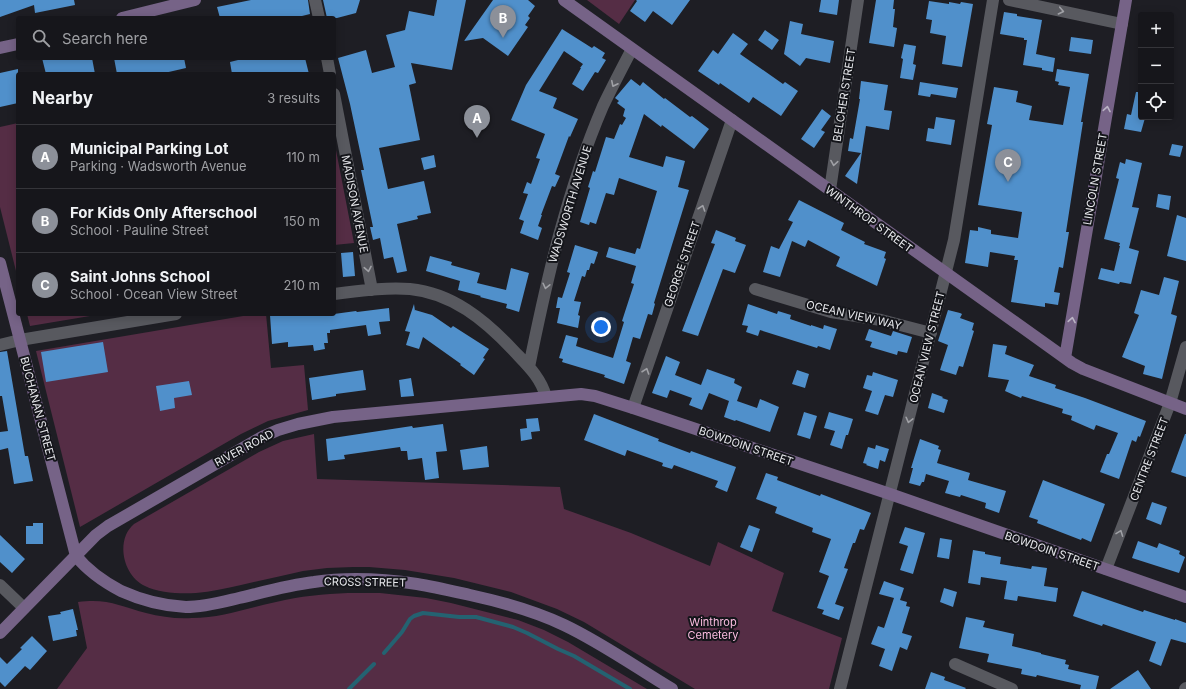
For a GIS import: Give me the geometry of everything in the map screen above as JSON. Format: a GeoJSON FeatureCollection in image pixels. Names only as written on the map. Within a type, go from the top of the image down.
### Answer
{"type":"FeatureCollection","features":[{"type":"Feature","properties":{"kind":"street"},"geometry":{"type":"LineString","coordinates":[[130,16],[195,0]]}},
{"type":"Feature","properties":{"kind":"street"},"geometry":{"type":"LineString","coordinates":[[315,0],[319,16]]}},
{"type":"Feature","properties":{"kind":"street","name":"BELCHER STREET"},"geometry":{"type":"LineString","coordinates":[[830,190],[858,0]]}},
{"type":"Feature","properties":{"kind":"street","name":"OCEAN VIEW STREET"},"geometry":{"type":"LineString","coordinates":[[840,689],[956,233],[993,0]]}},
{"type":"Feature","properties":{"kind":"street"},"geometry":{"type":"LineString","coordinates":[[1009,0],[1122,24]]}},
{"type":"Feature","properties":{"kind":"street","name":"LINCOLN STREET"},"geometry":{"type":"LineString","coordinates":[[1065,358],[1126,0]]}},
{"type":"Feature","properties":{"kind":"street","name":"WINTHROP STREET"},"geometry":{"type":"LineString","coordinates":[[565,1],[1065,358],[1083,369],[1186,409]]}},
{"type":"Feature","properties":{"kind":"street"},"geometry":{"type":"LineString","coordinates":[[0,48],[16,44]]}},
{"type":"Feature","properties":{"kind":"street","name":"WADSWORTH AVENUE"},"geometry":{"type":"LineString","coordinates":[[529,367],[553,256],[576,180],[589,141],[604,105],[632,49]]}},
{"type":"Feature","properties":{"kind":"street"},"geometry":{"type":"LineString","coordinates":[[327,60],[330,72]]}},
{"type":"Feature","properties":{"kind":"street","name":"MADISON AVENUE"},"geometry":{"type":"LineString","coordinates":[[336,104],[372,290]]}},
{"type":"Feature","properties":{"kind":"street","name":"GEORGE STREET"},"geometry":{"type":"LineString","coordinates":[[633,408],[732,120]]}},
{"type":"Feature","properties":{"kind":"street","name":"BUCHANAN STREET"},"geometry":{"type":"LineString","coordinates":[[0,263],[76,556]]}},
{"type":"Feature","properties":{"kind":"street","name":"OCEAN VIEW WAY"},"geometry":{"type":"LineString","coordinates":[[755,289],[831,312],[872,318],[931,333]]}},
{"type":"Feature","properties":{"kind":"street"},"geometry":{"type":"LineString","coordinates":[[336,294],[372,290],[418,290],[434,294],[456,303],[476,315],[493,329],[529,367],[541,383],[546,397]]}},
{"type":"Feature","properties":{"kind":"street"},"geometry":{"type":"LineString","coordinates":[[0,345],[20,340],[164,316]]}},
{"type":"Feature","properties":{"kind":"street","name":"CENTRE STREET"},"geometry":{"type":"LineString","coordinates":[[1106,569],[1170,403],[1186,347]]}},
{"type":"Feature","properties":{"kind":"street","name":"BOWDOIN STREET"},"geometry":{"type":"LineString","coordinates":[[546,397],[588,394],[633,408],[890,494],[1186,597]]}},
{"type":"Feature","properties":{"kind":"street","name":"RIVER ROAD"},"geometry":{"type":"LineString","coordinates":[[0,633],[96,535],[113,522],[247,445],[262,438],[288,427],[333,417],[546,397]]}},
{"type":"Feature","properties":{"kind":"street","name":"CROSS STREET"},"geometry":{"type":"LineString","coordinates":[[76,556],[90,571],[118,589],[143,600],[158,604],[176,606],[217,604],[289,586],[326,580],[384,580],[445,589],[514,606],[552,619],[582,635],[672,689]]}},
{"type":"Feature","properties":{"kind":"street"},"geometry":{"type":"LineString","coordinates":[[0,585],[24,608]]}},
{"type":"Feature","properties":{"kind":"street"},"geometry":{"type":"LineString","coordinates":[[955,664],[1012,689]]}},
{"type":"Feature","properties":{"kind":"green space"},"geometry":{"type":"Polygon","coordinates":[[[587,0],[635,0],[619,24],[587,0]]]}},
{"type":"Feature","properties":{"kind":"green space"},"geometry":{"type":"Polygon","coordinates":[[[16,123],[16,271],[0,207],[0,127],[16,123]]]}},
{"type":"Feature","properties":{"kind":"green space"},"geometry":{"type":"Polygon","coordinates":[[[336,150],[354,243],[336,245],[336,150]]]}},
{"type":"Feature","properties":{"kind":"green space"},"geometry":{"type":"Polygon","coordinates":[[[28,316],[90,316],[30,326],[28,316]]]}},
{"type":"Feature","properties":{"kind":"green space"},"geometry":{"type":"Polygon","coordinates":[[[243,316],[266,316],[271,368],[304,365],[308,410],[268,421],[241,434],[80,527],[36,351],[243,316]]]}},
{"type":"Feature","properties":{"kind":"green space","name":"Winthrop Cemetery"},"geometry":{"type":"Polygon","coordinates":[[[314,434],[317,479],[560,487],[564,509],[631,533],[710,566],[718,542],[784,573],[772,611],[842,638],[829,689],[695,689],[584,622],[557,609],[511,592],[454,578],[405,570],[369,567],[327,568],[303,571],[213,591],[183,593],[163,592],[145,586],[137,581],[131,574],[124,557],[123,548],[128,531],[134,524],[259,452],[283,441],[314,434]]]}},
{"type":"Feature","properties":{"kind":"green space"},"geometry":{"type":"Polygon","coordinates":[[[348,593],[380,593],[426,598],[518,620],[544,630],[568,642],[647,689],[57,689],[87,648],[78,602],[97,601],[113,603],[157,616],[175,618],[203,618],[224,615],[285,600],[348,593]]]}},
{"type":"Feature","properties":{"kind":"building"},"geometry":{"type":"Polygon","coordinates":[[[0,0],[74,0],[75,5],[35,13],[34,5],[0,17],[0,0]]]}},
{"type":"Feature","properties":{"kind":"building"},"geometry":{"type":"Polygon","coordinates":[[[251,0],[308,0],[310,14],[302,16],[219,16],[217,7],[251,0]]]}},
{"type":"Feature","properties":{"kind":"building"},"geometry":{"type":"Polygon","coordinates":[[[323,0],[360,0],[356,13],[337,18],[336,16],[327,16],[323,0]]]}},
{"type":"Feature","properties":{"kind":"building"},"geometry":{"type":"Polygon","coordinates":[[[437,0],[466,0],[452,70],[411,63],[416,83],[409,85],[420,140],[379,148],[388,189],[424,181],[431,213],[417,216],[418,219],[397,224],[407,271],[397,273],[393,257],[384,259],[380,238],[373,240],[370,227],[373,227],[361,170],[364,170],[350,104],[338,58],[366,50],[372,73],[395,67],[386,35],[405,30],[409,11],[434,16],[437,0]]]}},
{"type":"Feature","properties":{"kind":"building"},"geometry":{"type":"Polygon","coordinates":[[[493,0],[528,0],[535,6],[528,16],[530,18],[525,25],[528,27],[508,56],[483,38],[464,41],[493,0]]]}},
{"type":"Feature","properties":{"kind":"building"},"geometry":{"type":"Polygon","coordinates":[[[636,0],[690,0],[672,25],[653,11],[645,22],[630,11],[637,1],[636,0]]]}},
{"type":"Feature","properties":{"kind":"building"},"geometry":{"type":"Polygon","coordinates":[[[821,0],[839,0],[837,15],[819,12],[821,0]]]}},
{"type":"Feature","properties":{"kind":"building"},"geometry":{"type":"Polygon","coordinates":[[[876,0],[894,0],[893,9],[895,9],[893,27],[897,28],[894,47],[869,43],[876,0]]]}},
{"type":"Feature","properties":{"kind":"building"},"geometry":{"type":"Polygon","coordinates":[[[929,1],[949,4],[949,2],[960,4],[961,2],[973,4],[962,67],[942,64],[946,36],[930,33],[932,20],[926,19],[929,1]]]}},
{"type":"Feature","properties":{"kind":"building"},"geometry":{"type":"Polygon","coordinates":[[[1004,12],[1017,14],[1017,16],[1042,20],[1036,54],[1055,58],[1053,72],[1042,70],[1042,68],[1023,65],[1027,40],[1024,40],[1024,38],[1000,34],[1004,12]]]}},
{"type":"Feature","properties":{"kind":"building"},"geometry":{"type":"Polygon","coordinates":[[[790,21],[803,24],[801,34],[834,41],[830,63],[806,58],[800,66],[784,54],[790,21]]]}},
{"type":"Feature","properties":{"kind":"building"},"geometry":{"type":"Polygon","coordinates":[[[562,29],[592,48],[594,46],[605,53],[602,58],[606,60],[598,73],[595,72],[583,91],[572,84],[583,64],[564,51],[539,91],[557,98],[553,108],[578,119],[570,137],[569,136],[555,174],[560,176],[555,187],[552,186],[541,215],[538,226],[542,228],[538,240],[520,233],[524,221],[519,219],[528,194],[523,193],[527,182],[531,184],[540,159],[536,158],[545,134],[511,120],[526,85],[562,29]]]}},
{"type":"Feature","properties":{"kind":"building"},"geometry":{"type":"Polygon","coordinates":[[[765,30],[779,40],[772,50],[758,40],[765,30]]]}},
{"type":"Feature","properties":{"kind":"building"},"geometry":{"type":"Polygon","coordinates":[[[733,33],[748,44],[740,54],[783,84],[785,82],[798,91],[781,116],[753,97],[749,103],[720,83],[719,85],[698,71],[713,50],[718,54],[733,33]]]}},
{"type":"Feature","properties":{"kind":"building"},"geometry":{"type":"Polygon","coordinates":[[[1071,37],[1093,40],[1091,54],[1069,51],[1071,37]]]}},
{"type":"Feature","properties":{"kind":"building"},"geometry":{"type":"Polygon","coordinates":[[[904,44],[916,46],[913,64],[916,65],[913,80],[900,78],[903,59],[901,58],[904,44]]]}},
{"type":"Feature","properties":{"kind":"building"},"geometry":{"type":"Polygon","coordinates":[[[42,60],[92,60],[95,72],[46,72],[42,60]]]}},
{"type":"Feature","properties":{"kind":"building"},"geometry":{"type":"Polygon","coordinates":[[[114,60],[184,60],[186,68],[169,72],[117,72],[114,60]]]}},
{"type":"Feature","properties":{"kind":"building"},"geometry":{"type":"Polygon","coordinates":[[[238,60],[306,60],[308,72],[232,72],[230,62],[238,60]]]}},
{"type":"Feature","properties":{"kind":"building"},"geometry":{"type":"Polygon","coordinates":[[[18,69],[18,72],[16,72],[16,103],[0,107],[0,73],[18,69]]]}},
{"type":"Feature","properties":{"kind":"building"},"geometry":{"type":"Polygon","coordinates":[[[1057,69],[1089,74],[1066,232],[1069,232],[1063,268],[1059,267],[1054,292],[1060,293],[1058,305],[1045,303],[1045,307],[1011,302],[1018,260],[1014,260],[1015,256],[990,252],[988,267],[965,263],[970,230],[978,231],[978,227],[991,230],[991,234],[1018,238],[1022,212],[978,205],[992,125],[987,124],[994,87],[1018,91],[1016,102],[1032,106],[1029,120],[1063,125],[1070,87],[1058,85],[1059,82],[1055,81],[1057,69]]]}},
{"type":"Feature","properties":{"kind":"building"},"geometry":{"type":"Polygon","coordinates":[[[631,79],[640,86],[643,82],[664,99],[665,98],[690,117],[692,116],[709,129],[694,149],[662,125],[661,127],[644,114],[629,157],[663,167],[666,156],[685,161],[678,187],[689,190],[654,303],[652,315],[648,314],[640,339],[633,337],[626,361],[631,363],[624,384],[604,377],[605,375],[562,362],[563,359],[559,358],[566,335],[578,338],[576,346],[613,358],[624,322],[622,321],[634,284],[631,283],[636,266],[606,257],[609,247],[635,254],[637,248],[640,249],[657,191],[619,178],[614,195],[606,193],[596,224],[590,222],[589,225],[580,222],[590,188],[588,187],[593,171],[595,172],[606,137],[614,139],[620,124],[622,125],[626,118],[623,116],[625,109],[617,103],[619,101],[615,98],[631,79]]]}},
{"type":"Feature","properties":{"kind":"building"},"geometry":{"type":"Polygon","coordinates":[[[861,81],[888,85],[884,110],[892,111],[889,130],[866,126],[857,184],[845,176],[861,153],[848,151],[850,138],[853,139],[860,99],[861,81]]]}},
{"type":"Feature","properties":{"kind":"building"},"geometry":{"type":"Polygon","coordinates":[[[920,82],[958,88],[956,98],[931,94],[930,97],[918,95],[920,82]]]}},
{"type":"Feature","properties":{"kind":"building"},"geometry":{"type":"Polygon","coordinates":[[[1136,92],[1138,92],[1138,120],[1144,120],[1141,132],[1124,129],[1127,114],[1131,115],[1136,92]]]}},
{"type":"Feature","properties":{"kind":"building"},"geometry":{"type":"Polygon","coordinates":[[[822,109],[831,116],[821,130],[825,132],[814,148],[801,139],[822,109]]]}},
{"type":"Feature","properties":{"kind":"building"},"geometry":{"type":"Polygon","coordinates":[[[936,117],[955,120],[951,145],[926,141],[928,128],[934,129],[936,117]]]}},
{"type":"Feature","properties":{"kind":"building"},"geometry":{"type":"Polygon","coordinates":[[[1172,144],[1183,146],[1180,157],[1169,155],[1172,144]]]}},
{"type":"Feature","properties":{"kind":"building"},"geometry":{"type":"Polygon","coordinates":[[[434,155],[436,167],[424,170],[421,158],[434,155]]]}},
{"type":"Feature","properties":{"kind":"building"},"geometry":{"type":"Polygon","coordinates":[[[1126,159],[1142,163],[1132,207],[1139,208],[1129,248],[1139,251],[1131,284],[1120,282],[1119,284],[1098,279],[1101,268],[1114,271],[1120,246],[1120,243],[1104,239],[1119,179],[1116,178],[1120,162],[1125,164],[1126,159]]]}},
{"type":"Feature","properties":{"kind":"building"},"geometry":{"type":"Polygon","coordinates":[[[1158,194],[1171,196],[1169,210],[1156,207],[1158,194]]]}},
{"type":"Feature","properties":{"kind":"building"},"geometry":{"type":"Polygon","coordinates":[[[799,200],[844,223],[841,230],[865,242],[864,244],[886,252],[884,258],[886,259],[877,286],[836,266],[840,257],[808,240],[805,247],[792,241],[780,277],[763,272],[771,246],[779,249],[793,222],[788,220],[799,200]]]}},
{"type":"Feature","properties":{"kind":"building"},"geometry":{"type":"Polygon","coordinates":[[[1177,215],[1186,218],[1186,261],[1167,256],[1177,215]]]}},
{"type":"Feature","properties":{"kind":"building"},"geometry":{"type":"Polygon","coordinates":[[[716,230],[736,238],[735,241],[746,245],[735,273],[723,269],[698,336],[682,331],[715,244],[711,243],[716,230]]]}},
{"type":"Feature","properties":{"kind":"building"},"geometry":{"type":"Polygon","coordinates":[[[575,245],[598,252],[594,264],[591,263],[585,277],[582,276],[574,301],[581,302],[578,315],[580,316],[578,328],[557,323],[560,308],[556,308],[558,297],[562,298],[570,273],[567,272],[575,245]]]}},
{"type":"Feature","properties":{"kind":"building"},"geometry":{"type":"Polygon","coordinates":[[[353,252],[355,276],[343,277],[341,253],[353,252]]]}},
{"type":"Feature","properties":{"kind":"building"},"geometry":{"type":"Polygon","coordinates":[[[430,256],[452,262],[451,265],[480,273],[477,283],[506,290],[511,268],[529,273],[519,312],[506,308],[507,304],[458,290],[460,281],[426,271],[430,256]]]}},
{"type":"Feature","properties":{"kind":"building"},"geometry":{"type":"Polygon","coordinates":[[[1164,277],[1179,281],[1171,314],[1177,316],[1162,379],[1143,374],[1145,366],[1122,357],[1139,315],[1134,313],[1141,290],[1159,295],[1164,277]]]}},
{"type":"Feature","properties":{"kind":"building"},"geometry":{"type":"Polygon","coordinates":[[[414,304],[415,311],[432,315],[451,328],[453,326],[489,349],[483,358],[485,359],[474,375],[423,337],[419,349],[406,345],[410,332],[405,331],[414,304]]]}},
{"type":"Feature","properties":{"kind":"building"},"geometry":{"type":"Polygon","coordinates":[[[748,304],[777,314],[778,311],[791,315],[790,319],[811,326],[823,329],[824,325],[837,329],[830,350],[818,346],[817,348],[760,330],[758,336],[746,332],[748,326],[742,325],[748,304]]]}},
{"type":"Feature","properties":{"kind":"building"},"geometry":{"type":"Polygon","coordinates":[[[389,308],[390,321],[379,322],[381,334],[368,336],[366,325],[330,330],[330,333],[327,333],[328,343],[324,343],[325,349],[314,351],[313,345],[288,347],[288,342],[272,344],[270,316],[336,316],[336,314],[389,308]]]}},
{"type":"Feature","properties":{"kind":"building"},"geometry":{"type":"Polygon","coordinates":[[[948,310],[962,314],[960,318],[974,323],[972,330],[974,331],[963,367],[959,366],[956,375],[940,370],[948,345],[938,341],[948,310]]]}},
{"type":"Feature","properties":{"kind":"building"},"geometry":{"type":"Polygon","coordinates":[[[869,329],[891,336],[893,331],[912,337],[907,353],[898,351],[897,355],[870,347],[872,342],[865,340],[869,329]]]}},
{"type":"Feature","properties":{"kind":"building"},"geometry":{"type":"Polygon","coordinates":[[[103,342],[108,372],[46,382],[41,352],[103,342]]]}},
{"type":"Feature","properties":{"kind":"building"},"geometry":{"type":"Polygon","coordinates":[[[993,344],[1007,346],[1005,354],[1034,365],[1029,376],[1056,385],[1055,388],[1146,421],[1140,437],[1138,436],[1136,442],[1132,440],[1119,479],[1100,472],[1118,433],[1096,425],[1094,430],[1071,420],[1072,416],[1062,413],[1063,409],[1022,396],[1021,398],[1005,391],[1009,380],[988,377],[993,344]]]}},
{"type":"Feature","properties":{"kind":"building"},"geometry":{"type":"Polygon","coordinates":[[[7,351],[25,456],[28,456],[33,481],[14,484],[8,448],[0,450],[0,432],[8,431],[2,396],[0,396],[0,352],[7,351]]]}},
{"type":"Feature","properties":{"kind":"building"},"geometry":{"type":"Polygon","coordinates":[[[666,356],[680,362],[675,375],[701,385],[707,369],[735,379],[734,383],[742,387],[737,401],[757,408],[760,399],[779,407],[770,432],[724,417],[729,401],[709,393],[702,410],[689,405],[692,398],[670,390],[667,398],[652,393],[666,356]]]}},
{"type":"Feature","properties":{"kind":"building"},"geometry":{"type":"Polygon","coordinates":[[[363,370],[366,390],[336,394],[336,396],[312,400],[309,378],[363,370]]]}},
{"type":"Feature","properties":{"kind":"building"},"geometry":{"type":"Polygon","coordinates":[[[797,370],[809,374],[805,388],[792,384],[797,370]]]}},
{"type":"Feature","properties":{"kind":"building"},"geometry":{"type":"Polygon","coordinates":[[[873,372],[898,380],[893,397],[885,395],[878,415],[865,411],[872,391],[863,388],[867,375],[872,376],[873,372]]]}},
{"type":"Feature","properties":{"kind":"building"},"geometry":{"type":"Polygon","coordinates":[[[411,378],[414,396],[401,397],[399,380],[411,378]]]}},
{"type":"Feature","properties":{"kind":"building"},"geometry":{"type":"Polygon","coordinates":[[[189,381],[192,395],[174,398],[175,408],[160,411],[156,386],[189,381]]]}},
{"type":"Feature","properties":{"kind":"building"},"geometry":{"type":"Polygon","coordinates":[[[932,393],[948,400],[944,413],[928,408],[932,393]]]}},
{"type":"Feature","properties":{"kind":"building"},"geometry":{"type":"Polygon","coordinates":[[[804,412],[817,416],[810,439],[797,435],[804,412]]]}},
{"type":"Feature","properties":{"kind":"building"},"geometry":{"type":"Polygon","coordinates":[[[829,412],[853,419],[842,449],[830,445],[835,431],[824,428],[829,412]]]}},
{"type":"Feature","properties":{"kind":"building"},"geometry":{"type":"Polygon","coordinates":[[[594,414],[659,439],[658,441],[690,453],[691,451],[736,467],[727,492],[715,487],[718,481],[674,465],[672,469],[662,466],[663,463],[627,450],[625,456],[584,440],[594,414]]]}},
{"type":"Feature","properties":{"kind":"building"},"geometry":{"type":"Polygon","coordinates":[[[538,418],[540,431],[531,432],[532,439],[521,441],[520,429],[527,428],[526,419],[538,418]]]}},
{"type":"Feature","properties":{"kind":"building"},"geometry":{"type":"Polygon","coordinates":[[[443,424],[447,451],[436,452],[439,478],[425,480],[422,458],[408,460],[407,451],[401,451],[400,447],[344,455],[345,459],[328,461],[326,439],[412,426],[413,428],[443,424]]]}},
{"type":"Feature","properties":{"kind":"building"},"geometry":{"type":"Polygon","coordinates":[[[1186,434],[1186,477],[1171,472],[1186,434]]]}},
{"type":"Feature","properties":{"kind":"building"},"geometry":{"type":"Polygon","coordinates":[[[920,439],[939,446],[938,449],[941,450],[937,463],[970,473],[968,480],[1006,491],[999,513],[985,508],[986,503],[961,495],[960,497],[945,493],[949,481],[926,474],[924,482],[922,482],[920,486],[909,483],[913,468],[911,468],[920,439]]]}},
{"type":"Feature","properties":{"kind":"building"},"geometry":{"type":"Polygon","coordinates":[[[876,445],[889,449],[885,462],[880,460],[878,469],[863,463],[868,447],[875,449],[876,445]]]}},
{"type":"Feature","properties":{"kind":"building"},"geometry":{"type":"Polygon","coordinates":[[[487,446],[489,467],[463,470],[460,450],[487,446]]]}},
{"type":"Feature","properties":{"kind":"building"},"geometry":{"type":"Polygon","coordinates":[[[766,473],[778,477],[777,480],[820,496],[821,494],[871,513],[864,530],[860,529],[855,543],[853,543],[844,568],[848,569],[835,604],[844,607],[839,620],[822,614],[824,610],[817,608],[829,576],[819,572],[831,539],[812,532],[813,528],[775,513],[777,507],[756,499],[766,473]]]}},
{"type":"Feature","properties":{"kind":"building"},"geometry":{"type":"Polygon","coordinates":[[[1043,480],[1105,504],[1091,542],[1082,538],[1081,540],[1037,523],[1038,520],[1029,517],[1043,480]]]}},
{"type":"Feature","properties":{"kind":"building"},"geometry":{"type":"Polygon","coordinates":[[[1152,502],[1167,507],[1161,525],[1146,519],[1152,502]]]}},
{"type":"Feature","properties":{"kind":"building"},"geometry":{"type":"Polygon","coordinates":[[[33,523],[43,523],[43,544],[26,544],[26,526],[33,526],[33,523]]]}},
{"type":"Feature","properties":{"kind":"building"},"geometry":{"type":"Polygon","coordinates":[[[749,525],[760,529],[752,552],[740,547],[749,525]]]}},
{"type":"Feature","properties":{"kind":"building"},"geometry":{"type":"Polygon","coordinates":[[[905,527],[925,533],[913,574],[900,570],[908,546],[899,543],[905,527]]]}},
{"type":"Feature","properties":{"kind":"building"},"geometry":{"type":"Polygon","coordinates":[[[0,535],[25,559],[12,573],[0,562],[0,535]]]}},
{"type":"Feature","properties":{"kind":"building"},"geometry":{"type":"Polygon","coordinates":[[[940,538],[952,540],[949,559],[937,557],[940,538]]]}},
{"type":"Feature","properties":{"kind":"building"},"geometry":{"type":"Polygon","coordinates":[[[1138,541],[1157,548],[1159,543],[1180,551],[1179,554],[1185,557],[1179,573],[1132,558],[1138,541]]]}},
{"type":"Feature","properties":{"kind":"building"},"geometry":{"type":"Polygon","coordinates":[[[973,550],[1001,557],[1000,564],[1031,569],[1032,566],[1047,568],[1044,586],[1058,588],[1056,602],[1018,596],[1017,601],[1004,599],[1007,581],[981,577],[980,585],[968,583],[973,550]]]}},
{"type":"Feature","properties":{"kind":"building"},"geometry":{"type":"Polygon","coordinates":[[[884,581],[904,588],[900,600],[907,602],[906,606],[910,607],[902,633],[912,636],[907,650],[900,647],[892,671],[879,666],[885,649],[871,644],[878,626],[884,628],[894,598],[879,594],[884,581]]]}},
{"type":"Feature","properties":{"kind":"building"},"geometry":{"type":"Polygon","coordinates":[[[944,588],[957,592],[953,607],[940,602],[944,588]]]}},
{"type":"Feature","properties":{"kind":"building"},"geometry":{"type":"Polygon","coordinates":[[[1082,591],[1143,612],[1144,610],[1186,623],[1186,643],[1171,639],[1161,666],[1149,661],[1156,642],[1103,624],[1102,626],[1073,616],[1082,591]]]}},
{"type":"Feature","properties":{"kind":"building"},"geometry":{"type":"Polygon","coordinates":[[[73,609],[78,630],[76,630],[77,636],[53,641],[48,616],[61,614],[60,612],[73,609]]]}},
{"type":"Feature","properties":{"kind":"building"},"geometry":{"type":"Polygon","coordinates":[[[966,617],[985,621],[983,627],[1014,634],[1012,646],[1066,660],[1065,664],[1069,665],[1068,669],[1099,676],[1096,689],[1080,689],[1081,685],[1037,675],[1036,677],[1021,674],[1022,669],[987,662],[989,654],[959,648],[966,617]]]}},
{"type":"Feature","properties":{"kind":"building"},"geometry":{"type":"Polygon","coordinates":[[[32,636],[47,651],[30,670],[25,666],[5,687],[0,682],[0,657],[7,664],[32,636]]]}},
{"type":"Feature","properties":{"kind":"building"},"geometry":{"type":"Polygon","coordinates":[[[1138,670],[1151,689],[1110,689],[1138,670]]]}},
{"type":"Feature","properties":{"kind":"building"},"geometry":{"type":"Polygon","coordinates":[[[931,672],[945,677],[944,680],[966,688],[925,689],[931,672]]]}},
{"type":"Feature","properties":{"kind":"waterway"},"geometry":{"type":"LineString","coordinates":[[384,653],[402,632],[410,619],[414,616],[423,613],[459,617],[476,617],[513,627],[527,633],[574,656],[630,689]]}},
{"type":"Feature","properties":{"kind":"waterway"},"geometry":{"type":"LineString","coordinates":[[349,689],[374,664]]}},
{"type":"Feature","properties":{"kind":"place","name":"For Kids Only Afterschool"},"geometry":{"type":"Point","coordinates":[503,38]}},
{"type":"Feature","properties":{"kind":"place","name":"Municipal Parking Lot"},"geometry":{"type":"Point","coordinates":[477,138]}},
{"type":"Feature","properties":{"kind":"place","name":"Saint Johns School"},"geometry":{"type":"Point","coordinates":[1008,182]}}]}
